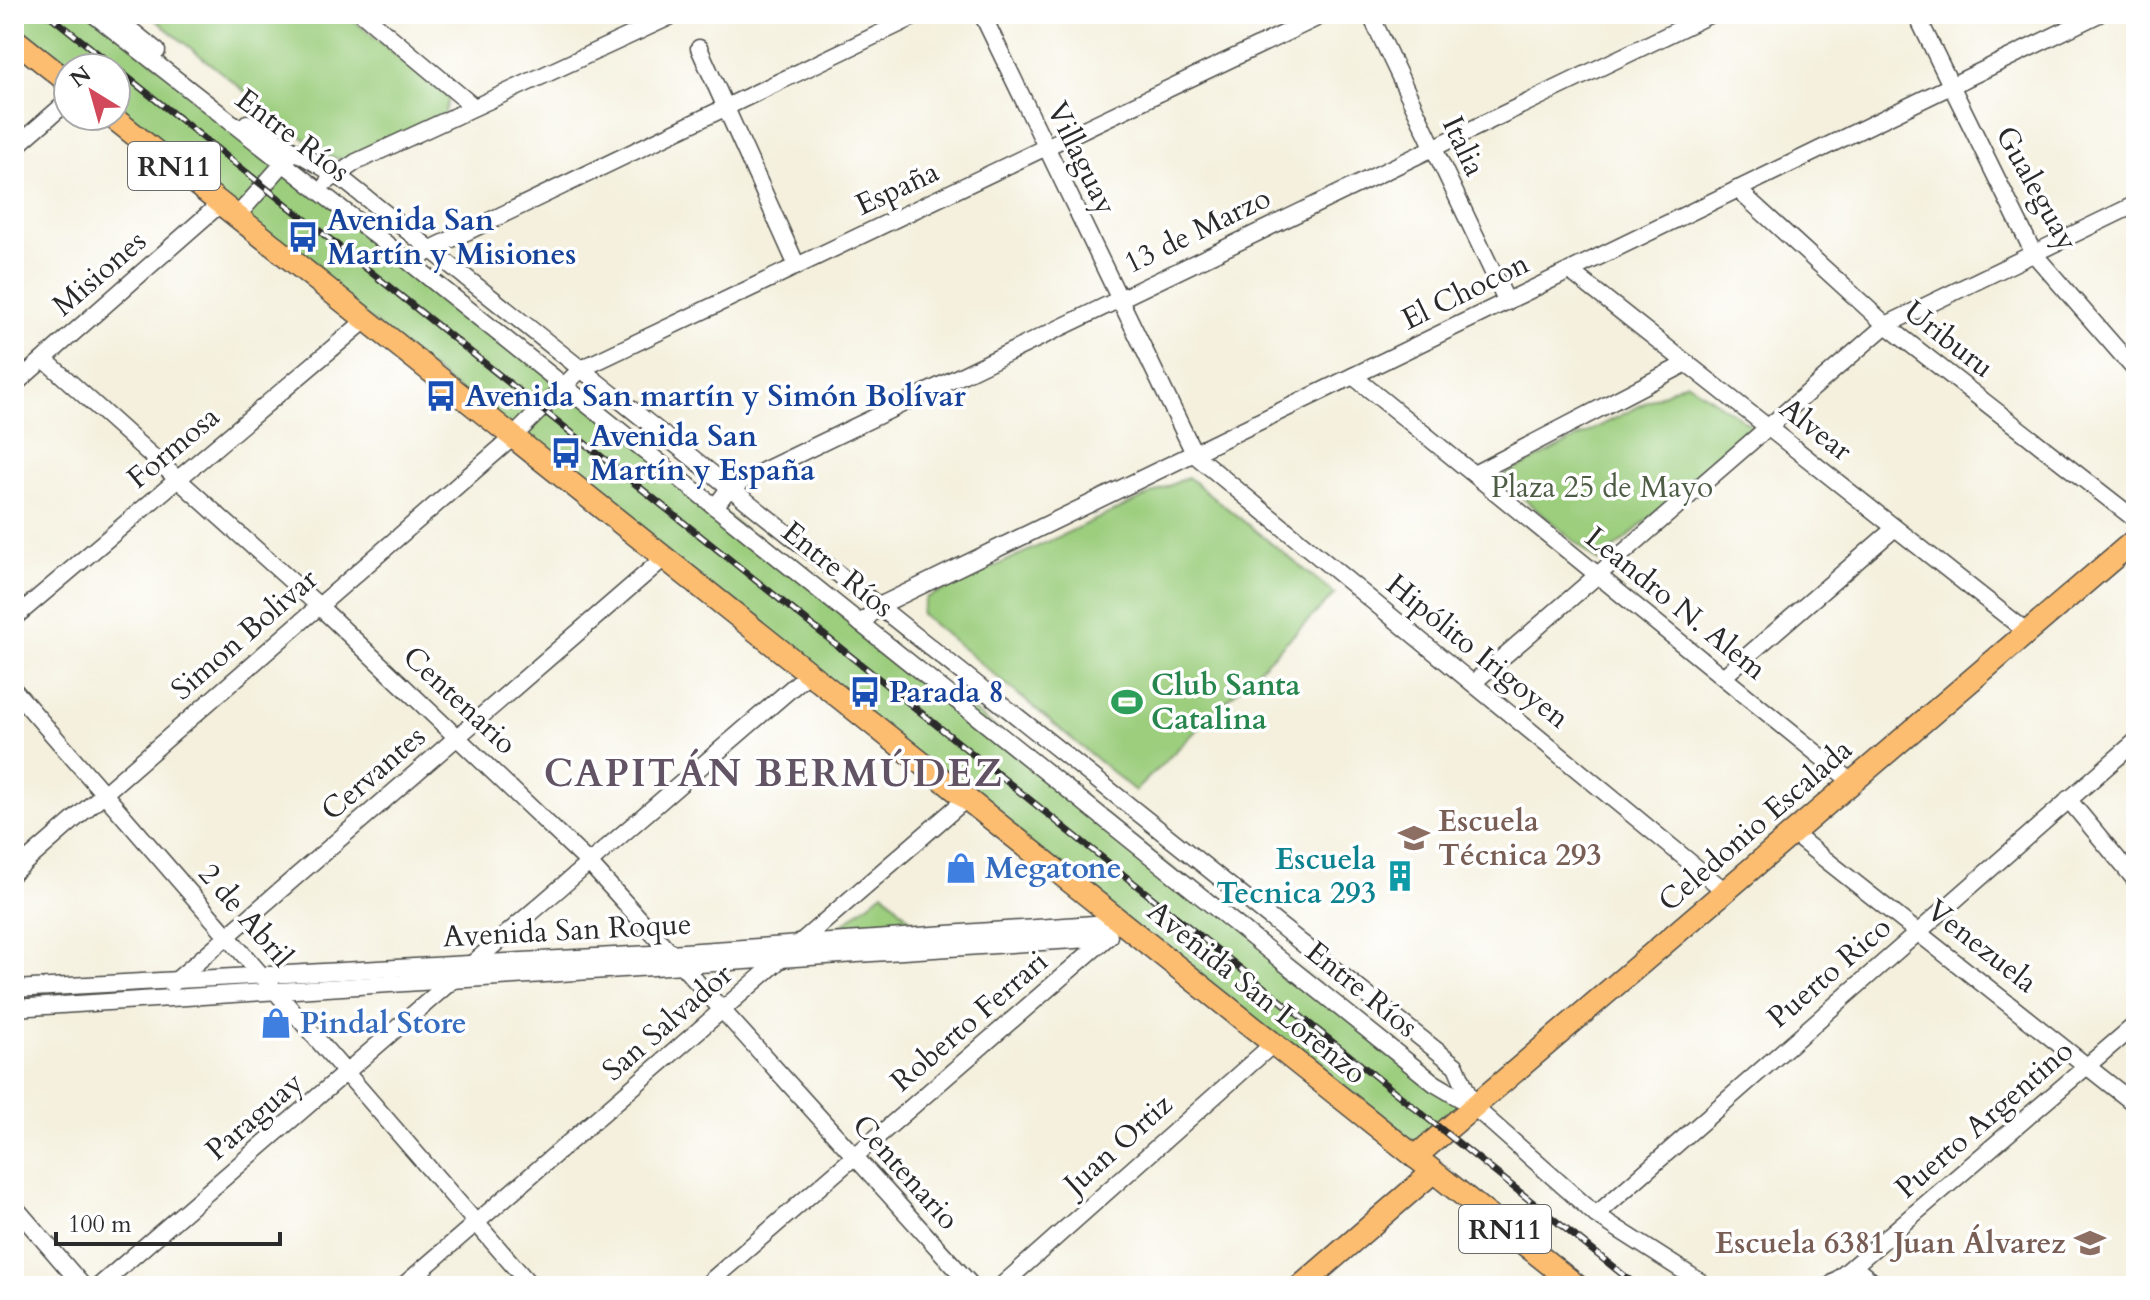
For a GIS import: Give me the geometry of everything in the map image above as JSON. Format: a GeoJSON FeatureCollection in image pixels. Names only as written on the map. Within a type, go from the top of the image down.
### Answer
{"type":"FeatureCollection","features":[{"type":"Feature","properties":{"kind":"main road"},"geometry":{"type":"LineString","coordinates":[[14,39],[52,69]]}},
{"type":"Feature","properties":{"kind":"main road","name":"Avenida San Lorenzo"},"geometry":{"type":"LineString","coordinates":[[131,132],[1577,1286]]}},
{"type":"Feature","properties":{"kind":"main road","name":"Celedonio Escalada"},"geometry":{"type":"LineString","coordinates":[[1415,1157],[2136,539]]}},
{"type":"Feature","properties":{"kind":"main road"},"geometry":{"type":"LineString","coordinates":[[1303,1285],[1433,1172]]}},
{"type":"Feature","properties":{"kind":"street","name":"Entre Ríos"},"geometry":{"type":"LineString","coordinates":[[93,14],[288,158],[334,174],[431,249],[1456,1066],[1473,1106]]}},
{"type":"Feature","properties":{"kind":"street","name":"Entre Ríos"},"geometry":{"type":"LineString","coordinates":[[111,14],[258,132],[319,190],[1434,1083],[1473,1106],[1596,1215],[1707,1286]]}},
{"type":"Feature","properties":{"kind":"street"},"geometry":{"type":"LineString","coordinates":[[363,14],[474,107]]}},
{"type":"Feature","properties":{"kind":"street"},"geometry":{"type":"LineString","coordinates":[[319,190],[334,174],[676,14]]}},
{"type":"Feature","properties":{"kind":"street"},"geometry":{"type":"LineString","coordinates":[[412,264],[431,249],[920,14]]}},
{"type":"Feature","properties":{"kind":"street","name":"Villaguay"},"geometry":{"type":"LineString","coordinates":[[982,14],[1195,455]]}},
{"type":"Feature","properties":{"kind":"street","name":"España"},"geometry":{"type":"LineString","coordinates":[[512,438],[581,369],[1325,14]]}},
{"type":"Feature","properties":{"kind":"street","name":"Italia"},"geometry":{"type":"LineString","coordinates":[[1370,14],[1507,302]]}},
{"type":"Feature","properties":{"kind":"street","name":"13 de Marzo"},"geometry":{"type":"LineString","coordinates":[[715,507],[730,487],[1711,14]]}},
{"type":"Feature","properties":{"kind":"street","name":"Gualeguay"},"geometry":{"type":"LineString","coordinates":[[1916,14],[2034,254],[2136,371]]}},
{"type":"Feature","properties":{"kind":"street","name":"El Chocon"},"geometry":{"type":"LineString","coordinates":[[861,624],[879,606],[2099,14]]}},
{"type":"Feature","properties":{"kind":"street"},"geometry":{"type":"LineString","coordinates":[[699,48],[797,266]]}},
{"type":"Feature","properties":{"kind":"street"},"geometry":{"type":"LineString","coordinates":[[14,148],[52,115]]}},
{"type":"Feature","properties":{"kind":"street","name":"Misiones"},"geometry":{"type":"LineString","coordinates":[[14,385],[288,158]]}},
{"type":"Feature","properties":{"kind":"street","name":"Uriburu"},"geometry":{"type":"LineString","coordinates":[[1737,189],[1886,325],[2136,520]]}},
{"type":"Feature","properties":{"kind":"street"},"geometry":{"type":"LineString","coordinates":[[1473,683],[1886,325],[2136,204]]}},
{"type":"Feature","properties":{"kind":"street","name":"Alvear"},"geometry":{"type":"LineString","coordinates":[[1570,271],[2027,632]]}},
{"type":"Feature","properties":{"kind":"street","name":"Formosa"},"geometry":{"type":"LineString","coordinates":[[14,618],[367,319]]}},
{"type":"Feature","properties":{"kind":"street","name":"Centenario"},"geometry":{"type":"LineString","coordinates":[[44,359],[319,606],[589,863],[972,1286]]}},
{"type":"Feature","properties":{"kind":"street"},"geometry":{"type":"LineString","coordinates":[[1474,474],[1687,363]]}},
{"type":"Feature","properties":{"kind":"street","name":"Leandro N. Alem"},"geometry":{"type":"LineString","coordinates":[[1353,376],[1852,782]]}},
{"type":"Feature","properties":{"kind":"street","name":"Simon Bolivar"},"geometry":{"type":"LineString","coordinates":[[14,872],[512,438]]}},
{"type":"Feature","properties":{"kind":"street","name":"Hipólito Irigoyen"},"geometry":{"type":"LineString","coordinates":[[1195,455],[1725,891]]}},
{"type":"Feature","properties":{"kind":"street"},"geometry":{"type":"LineString","coordinates":[[1723,677],[1895,528]]}},
{"type":"Feature","properties":{"kind":"street","name":"Cervantes"},"geometry":{"type":"LineString","coordinates":[[154,999],[664,558]]}},
{"type":"Feature","properties":{"kind":"street","name":"Paraguay"},"geometry":{"type":"LineString","coordinates":[[99,1286],[808,674]]}},
{"type":"Feature","properties":{"kind":"street","name":"2 de Abril"},"geometry":{"type":"LineString","coordinates":[[14,690],[531,1286]]}},
{"type":"Feature","properties":{"kind":"street","name":"Puerto Rico"},"geometry":{"type":"LineString","coordinates":[[1596,1215],[2136,741]]}},
{"type":"Feature","properties":{"kind":"street"},"geometry":{"type":"LineString","coordinates":[[1095,811],[1111,791]]}},
{"type":"Feature","properties":{"kind":"street","name":"San Salvador"},"geometry":{"type":"LineString","coordinates":[[403,1286],[966,799]]}},
{"type":"Feature","properties":{"kind":"street"},"geometry":{"type":"LineString","coordinates":[[2068,799],[2136,881]]}},
{"type":"Feature","properties":{"kind":"street","name":"Venezuela"},"geometry":{"type":"LineString","coordinates":[[1792,833],[2136,1105]]}},
{"type":"Feature","properties":{"kind":"street"},"geometry":{"type":"LineString","coordinates":[[1250,936],[1268,916]]}},
{"type":"Feature","properties":{"kind":"street","name":"Roberto Ferrari"},"geometry":{"type":"LineString","coordinates":[[705,1286],[1123,922]]}},
{"type":"Feature","properties":{"kind":"street","name":"Avenida San Roque"},"geometry":{"type":"LineString","coordinates":[[14,989],[669,953],[1123,922]]}},
{"type":"Feature","properties":{"kind":"street","name":"Avenida San Roque"},"geometry":{"type":"LineString","coordinates":[[14,1008],[1106,938]]}},
{"type":"Feature","properties":{"kind":"street","name":"Puerto Argentino"},"geometry":{"type":"LineString","coordinates":[[1830,1286],[1855,1268],[2136,1024]]}},
{"type":"Feature","properties":{"kind":"street","name":"Juan Ortiz"},"geometry":{"type":"LineString","coordinates":[[1001,1286],[1273,1044]]}},
{"type":"Feature","properties":{"kind":"street"},"geometry":{"type":"LineString","coordinates":[[14,1206],[83,1286]]}},
{"type":"Feature","properties":{"kind":"street"},"geometry":{"type":"LineString","coordinates":[[1855,1268],[1878,1286]]}},
{"type":"Feature","properties":{"kind":"green space"},"geometry":{"type":"Polygon","coordinates":[[[14,14],[93,14],[1473,1106],[1415,1157],[132,129],[132,52],[52,52],[52,59],[14,39],[14,14]]]}},
{"type":"Feature","properties":{"kind":"green space"},"geometry":{"type":"Polygon","coordinates":[[[148,14],[346,14],[449,98],[444,116],[349,161],[326,156],[148,14]]]}},
{"type":"Feature","properties":{"kind":"green space","name":"Plaza 25 de Mayo"},"geometry":{"type":"Polygon","coordinates":[[[1686,382],[1754,427],[1599,562],[1499,478],[1686,382]]]}},
{"type":"Feature","properties":{"kind":"green space","name":"Club Santa Catalina"},"geometry":{"type":"Polygon","coordinates":[[[1188,477],[1335,594],[1135,791],[921,614],[926,598],[1188,477]]]}},
{"type":"Feature","properties":{"kind":"green space"},"geometry":{"type":"Polygon","coordinates":[[[883,892],[922,931],[839,937],[832,933],[883,892]]]}},
{"type":"Feature","properties":{"kind":"railway"},"geometry":{"type":"LineString","coordinates":[[48,14],[96,52]]}},
{"type":"Feature","properties":{"kind":"railway"},"geometry":{"type":"LineString","coordinates":[[132,81],[1637,1286]]}},
{"type":"Feature","properties":{"kind":"place","name":"Avenida San Martín y Misiones"},"geometry":{"type":"Point","coordinates":[303,237]}},
{"type":"Feature","properties":{"kind":"place","name":"Avenida San martín y Simón Bolívar"},"geometry":{"type":"Point","coordinates":[441,396]}},
{"type":"Feature","properties":{"kind":"place","name":"Avenida San Martín y España"},"geometry":{"type":"Point","coordinates":[566,453]}},
{"type":"Feature","properties":{"kind":"place","name":"Parada 8"},"geometry":{"type":"Point","coordinates":[865,692]}},
{"type":"Feature","properties":{"kind":"place","name":"Club Santa Catalina"},"geometry":{"type":"Point","coordinates":[1127,702]}},
{"type":"Feature","properties":{"kind":"place","name":"Escuela Técnica 293"},"geometry":{"type":"Point","coordinates":[1414,838]}},
{"type":"Feature","properties":{"kind":"place","name":"Megatone"},"geometry":{"type":"Point","coordinates":[961,868]}},
{"type":"Feature","properties":{"kind":"place","name":"Escuela Tecnica 293"},"geometry":{"type":"Point","coordinates":[1400,876]}},
{"type":"Feature","properties":{"kind":"place","name":"Pindal Store"},"geometry":{"type":"Point","coordinates":[276,1023]}},
{"type":"Feature","properties":{"kind":"place","name":"Escuela 6381 Juan Álvarez"},"geometry":{"type":"Point","coordinates":[2090,1243]}},
{"type":"Feature","properties":{"kind":"district","name":"CAPITÁN BERMÚDEZ"},"geometry":{"type":"Point","coordinates":[774,773]}}]}
